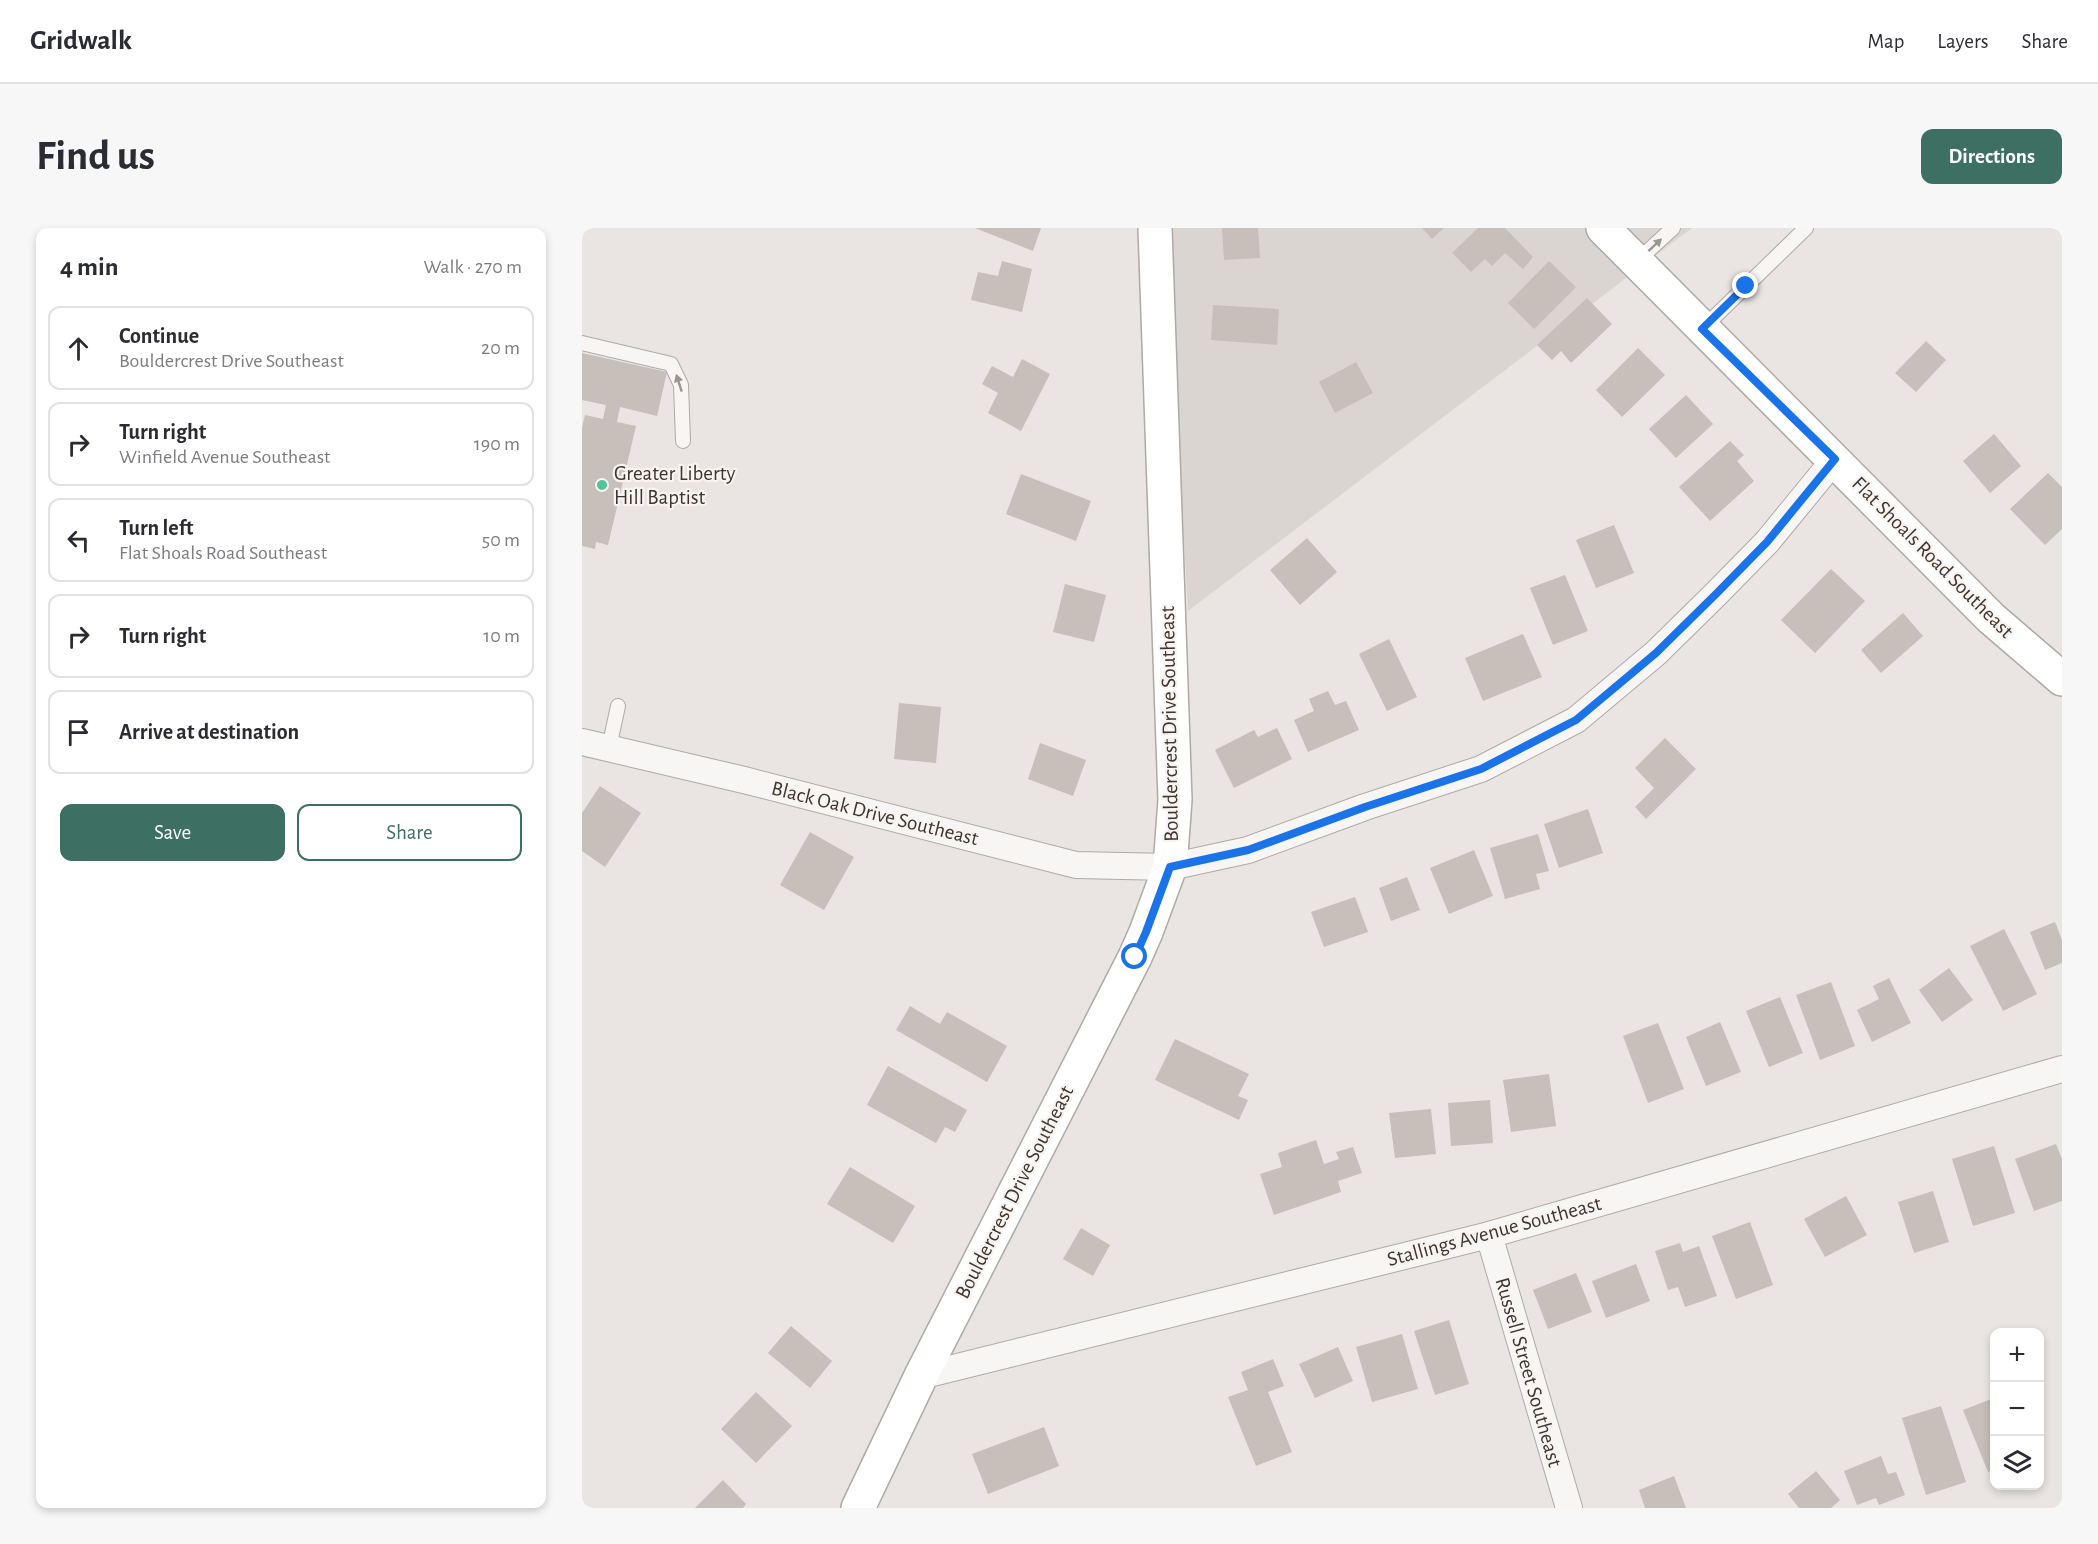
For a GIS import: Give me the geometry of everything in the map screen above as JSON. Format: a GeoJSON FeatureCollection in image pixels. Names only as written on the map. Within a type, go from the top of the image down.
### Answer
{"type":"FeatureCollection","features":[{"type":"Feature","properties":{"kind":"street","name":"Bouldercrest Drive Southeast"},"geometry":{"type":"LineString","coordinates":[[858,1508],[921,1376],[1135,957],[1170,867],[1175,800],[1155,228]]}},
{"type":"Feature","properties":{"kind":"street","name":"Flat Shoals Road Southeast"},"geometry":{"type":"LineString","coordinates":[[1603,228],[1991,618],[2062,679]]}},
{"type":"Feature","properties":{"kind":"street","name":"Black Oak Drive Southeast"},"geometry":{"type":"LineString","coordinates":[[582,742],[744,780],[1076,865],[1170,867],[1248,850],[1365,807],[1481,769],[1576,720],[1656,653],[1716,594],[1767,542],[1835,459]]}},
{"type":"Feature","properties":{"kind":"street","name":"Stallings Avenue Southeast"},"geometry":{"type":"LineString","coordinates":[[921,1376],[1489,1235],[2062,1069]]}},
{"type":"Feature","properties":{"kind":"street","name":"Russell Street Southeast"},"geometry":{"type":"LineString","coordinates":[[1489,1235],[1569,1508]]}},
{"type":"Feature","properties":{"kind":"lane"},"geometry":{"type":"LineString","coordinates":[[1636,262],[1673,228]]}},
{"type":"Feature","properties":{"kind":"lane"},"geometry":{"type":"LineString","coordinates":[[1702,329],[1806,228]]}},
{"type":"Feature","properties":{"kind":"lane"},"geometry":{"type":"LineString","coordinates":[[582,343],[670,364],[681,386],[683,441]]}},
{"type":"Feature","properties":{"kind":"lane"},"geometry":{"type":"LineString","coordinates":[[609,748],[618,706]]}},
{"type":"Feature","properties":{"kind":"shaded area"},"geometry":{"type":"Polygon","coordinates":[[[1166,228],[1692,228],[1188,611],[1166,228]]]}},
{"type":"Feature","properties":{"kind":"building"},"geometry":{"type":"Polygon","coordinates":[[[975,228],[1041,228],[1033,251],[975,228]]]}},
{"type":"Feature","properties":{"kind":"building"},"geometry":{"type":"Polygon","coordinates":[[[1222,228],[1258,228],[1260,258],[1224,260],[1222,228]]]}},
{"type":"Feature","properties":{"kind":"building"},"geometry":{"type":"Polygon","coordinates":[[[1422,228],[1444,228],[1432,239],[1422,228]]]}},
{"type":"Feature","properties":{"kind":"building"},"geometry":{"type":"Polygon","coordinates":[[[1478,228],[1505,228],[1533,257],[1523,269],[1505,253],[1492,266],[1485,259],[1471,272],[1452,253],[1478,228]]]}},
{"type":"Feature","properties":{"kind":"building"},"geometry":{"type":"Polygon","coordinates":[[[1002,261],[1032,269],[1022,312],[971,300],[978,272],[998,276],[1002,261]]]}},
{"type":"Feature","properties":{"kind":"building"},"geometry":{"type":"Polygon","coordinates":[[[1549,261],[1576,287],[1534,329],[1508,303],[1549,261]]]}},
{"type":"Feature","properties":{"kind":"building"},"geometry":{"type":"Polygon","coordinates":[[[1587,298],[1612,324],[1571,363],[1561,351],[1552,360],[1537,345],[1587,298]]]}},
{"type":"Feature","properties":{"kind":"building"},"geometry":{"type":"Polygon","coordinates":[[[1213,305],[1279,309],[1277,345],[1211,340],[1213,305]]]}},
{"type":"Feature","properties":{"kind":"building"},"geometry":{"type":"Polygon","coordinates":[[[1926,341],[1946,360],[1916,392],[1895,373],[1926,341]]]}},
{"type":"Feature","properties":{"kind":"building"},"geometry":{"type":"Polygon","coordinates":[[[1638,348],[1665,375],[1622,417],[1596,390],[1638,348]]]}},
{"type":"Feature","properties":{"kind":"building","name":"Greater Liberty Hill Baptist"},"geometry":{"type":"Polygon","coordinates":[[[582,353],[667,372],[657,416],[620,407],[617,422],[636,426],[608,545],[596,542],[595,549],[582,546],[582,428],[585,415],[603,419],[606,405],[582,400],[582,353]]]}},
{"type":"Feature","properties":{"kind":"building"},"geometry":{"type":"Polygon","coordinates":[[[1022,359],[1050,374],[1021,431],[988,413],[998,393],[982,384],[992,366],[1013,377],[1022,359]]]}},
{"type":"Feature","properties":{"kind":"building"},"geometry":{"type":"Polygon","coordinates":[[[1356,362],[1373,393],[1335,413],[1319,382],[1356,362]]]}},
{"type":"Feature","properties":{"kind":"building"},"geometry":{"type":"Polygon","coordinates":[[[1686,395],[1713,424],[1676,458],[1649,429],[1686,395]]]}},
{"type":"Feature","properties":{"kind":"building"},"geometry":{"type":"Polygon","coordinates":[[[1994,434],[2021,466],[1990,493],[1963,461],[1994,434]]]}},
{"type":"Feature","properties":{"kind":"building"},"geometry":{"type":"Polygon","coordinates":[[[1730,441],[1744,455],[1737,461],[1754,481],[1710,521],[1679,487],[1730,441]]]}},
{"type":"Feature","properties":{"kind":"building"},"geometry":{"type":"Polygon","coordinates":[[[2048,473],[2062,487],[2062,529],[2045,545],[2010,509],[2048,473]]]}},
{"type":"Feature","properties":{"kind":"building"},"geometry":{"type":"Polygon","coordinates":[[[1021,474],[1091,501],[1076,541],[1006,514],[1021,474]]]}},
{"type":"Feature","properties":{"kind":"building"},"geometry":{"type":"Polygon","coordinates":[[[1614,525],[1634,573],[1596,588],[1576,540],[1614,525]]]}},
{"type":"Feature","properties":{"kind":"building"},"geometry":{"type":"Polygon","coordinates":[[[1307,538],[1337,572],[1300,605],[1270,570],[1307,538]]]}},
{"type":"Feature","properties":{"kind":"building"},"geometry":{"type":"Polygon","coordinates":[[[1831,569],[1865,601],[1815,653],[1781,620],[1831,569]]]}},
{"type":"Feature","properties":{"kind":"building"},"geometry":{"type":"Polygon","coordinates":[[[1565,575],[1588,631],[1553,645],[1530,588],[1565,575]]]}},
{"type":"Feature","properties":{"kind":"building"},"geometry":{"type":"Polygon","coordinates":[[[1065,584],[1106,595],[1094,642],[1053,632],[1065,584]]]}},
{"type":"Feature","properties":{"kind":"building"},"geometry":{"type":"Polygon","coordinates":[[[1903,613],[1923,636],[1881,673],[1861,650],[1903,613]]]}},
{"type":"Feature","properties":{"kind":"building"},"geometry":{"type":"Polygon","coordinates":[[[1523,634],[1542,677],[1483,701],[1465,658],[1523,634]]]}},
{"type":"Feature","properties":{"kind":"building"},"geometry":{"type":"Polygon","coordinates":[[[1389,639],[1417,697],[1387,711],[1359,654],[1389,639]]]}},
{"type":"Feature","properties":{"kind":"building"},"geometry":{"type":"Polygon","coordinates":[[[1328,691],[1335,705],[1346,701],[1359,730],[1308,752],[1294,720],[1314,711],[1309,699],[1328,691]]]}},
{"type":"Feature","properties":{"kind":"building"},"geometry":{"type":"Polygon","coordinates":[[[899,703],[941,707],[936,763],[894,759],[899,703]]]}},
{"type":"Feature","properties":{"kind":"building"},"geometry":{"type":"Polygon","coordinates":[[[1277,728],[1292,759],[1234,788],[1215,750],[1254,730],[1258,737],[1277,728]]]}},
{"type":"Feature","properties":{"kind":"building"},"geometry":{"type":"Polygon","coordinates":[[[1665,738],[1696,769],[1646,819],[1635,807],[1654,788],[1635,768],[1665,738]]]}},
{"type":"Feature","properties":{"kind":"building"},"geometry":{"type":"Polygon","coordinates":[[[1040,743],[1086,760],[1073,796],[1028,779],[1040,743]]]}},
{"type":"Feature","properties":{"kind":"building"},"geometry":{"type":"Polygon","coordinates":[[[600,786],[641,813],[605,867],[582,851],[582,813],[600,786]]]}},
{"type":"Feature","properties":{"kind":"building"},"geometry":{"type":"Polygon","coordinates":[[[1588,809],[1603,853],[1559,868],[1544,824],[1588,809]]]}},
{"type":"Feature","properties":{"kind":"building"},"geometry":{"type":"Polygon","coordinates":[[[810,832],[854,857],[824,910],[780,885],[810,832]]]}},
{"type":"Feature","properties":{"kind":"building"},"geometry":{"type":"Polygon","coordinates":[[[1538,834],[1549,871],[1536,874],[1540,889],[1505,899],[1490,848],[1538,834]]]}},
{"type":"Feature","properties":{"kind":"building"},"geometry":{"type":"Polygon","coordinates":[[[1474,850],[1493,896],[1449,914],[1430,868],[1474,850]]]}},
{"type":"Feature","properties":{"kind":"building"},"geometry":{"type":"Polygon","coordinates":[[[1407,877],[1420,910],[1391,921],[1379,888],[1407,877]]]}},
{"type":"Feature","properties":{"kind":"building"},"geometry":{"type":"Polygon","coordinates":[[[1355,897],[1368,932],[1324,947],[1311,912],[1355,897]]]}},
{"type":"Feature","properties":{"kind":"building"},"geometry":{"type":"Polygon","coordinates":[[[2055,922],[2062,940],[2062,963],[2045,970],[2030,932],[2055,922]]]}},
{"type":"Feature","properties":{"kind":"building"},"geometry":{"type":"Polygon","coordinates":[[[2004,929],[2037,994],[2003,1011],[1970,946],[2004,929]]]}},
{"type":"Feature","properties":{"kind":"building"},"geometry":{"type":"Polygon","coordinates":[[[1949,968],[1973,1000],[1942,1022],[1919,990],[1949,968]]]}},
{"type":"Feature","properties":{"kind":"building"},"geometry":{"type":"Polygon","coordinates":[[[1889,978],[1911,1023],[1872,1042],[1857,1010],[1879,999],[1873,986],[1889,978]]]}},
{"type":"Feature","properties":{"kind":"building"},"geometry":{"type":"Polygon","coordinates":[[[1831,982],[1855,1046],[1820,1060],[1796,995],[1831,982]]]}},
{"type":"Feature","properties":{"kind":"building"},"geometry":{"type":"Polygon","coordinates":[[[1780,997],[1803,1053],[1769,1067],[1746,1011],[1780,997]]]}},
{"type":"Feature","properties":{"kind":"building"},"geometry":{"type":"Polygon","coordinates":[[[910,1006],[940,1024],[947,1012],[1007,1046],[987,1082],[896,1030],[910,1006]]]}},
{"type":"Feature","properties":{"kind":"building"},"geometry":{"type":"Polygon","coordinates":[[[1720,1022],[1741,1072],[1706,1086],[1686,1037],[1720,1022]]]}},
{"type":"Feature","properties":{"kind":"building"},"geometry":{"type":"Polygon","coordinates":[[[1658,1023],[1684,1089],[1648,1103],[1623,1036],[1658,1023]]]}},
{"type":"Feature","properties":{"kind":"building"},"geometry":{"type":"Polygon","coordinates":[[[1175,1039],[1249,1074],[1238,1096],[1248,1100],[1239,1120],[1155,1080],[1175,1039]]]}},
{"type":"Feature","properties":{"kind":"building"},"geometry":{"type":"Polygon","coordinates":[[[888,1066],[967,1110],[955,1132],[945,1127],[936,1143],[867,1105],[888,1066]]]}},
{"type":"Feature","properties":{"kind":"building"},"geometry":{"type":"Polygon","coordinates":[[[1549,1074],[1556,1126],[1511,1132],[1503,1080],[1549,1074]]]}},
{"type":"Feature","properties":{"kind":"building"},"geometry":{"type":"Polygon","coordinates":[[[1490,1100],[1493,1143],[1451,1146],[1448,1103],[1490,1100]]]}},
{"type":"Feature","properties":{"kind":"building"},"geometry":{"type":"Polygon","coordinates":[[[1431,1109],[1436,1154],[1395,1158],[1389,1113],[1431,1109]]]}},
{"type":"Feature","properties":{"kind":"building"},"geometry":{"type":"Polygon","coordinates":[[[1316,1140],[1324,1164],[1339,1159],[1336,1152],[1353,1147],[1362,1173],[1338,1181],[1341,1192],[1274,1215],[1260,1174],[1282,1167],[1278,1153],[1316,1140]]]}},
{"type":"Feature","properties":{"kind":"building"},"geometry":{"type":"Polygon","coordinates":[[[2056,1144],[2062,1159],[2062,1201],[2034,1211],[2015,1159],[2056,1144]]]}},
{"type":"Feature","properties":{"kind":"building"},"geometry":{"type":"Polygon","coordinates":[[[1994,1146],[2015,1213],[1973,1226],[1952,1159],[1994,1146]]]}},
{"type":"Feature","properties":{"kind":"building"},"geometry":{"type":"Polygon","coordinates":[[[850,1167],[915,1206],[893,1243],[827,1204],[850,1167]]]}},
{"type":"Feature","properties":{"kind":"building"},"geometry":{"type":"Polygon","coordinates":[[[1933,1191],[1949,1242],[1914,1253],[1898,1202],[1933,1191]]]}},
{"type":"Feature","properties":{"kind":"building"},"geometry":{"type":"Polygon","coordinates":[[[1846,1196],[1867,1235],[1825,1257],[1804,1219],[1846,1196]]]}},
{"type":"Feature","properties":{"kind":"building"},"geometry":{"type":"Polygon","coordinates":[[[1750,1222],[1773,1285],[1736,1299],[1712,1236],[1750,1222]]]}},
{"type":"Feature","properties":{"kind":"building"},"geometry":{"type":"Polygon","coordinates":[[[1081,1228],[1110,1245],[1093,1276],[1063,1259],[1081,1228]]]}},
{"type":"Feature","properties":{"kind":"building"},"geometry":{"type":"Polygon","coordinates":[[[1680,1243],[1683,1252],[1699,1246],[1717,1296],[1685,1307],[1678,1287],[1668,1290],[1655,1251],[1680,1243]]]}},
{"type":"Feature","properties":{"kind":"building"},"geometry":{"type":"Polygon","coordinates":[[[1636,1264],[1650,1301],[1606,1318],[1592,1281],[1636,1264]]]}},
{"type":"Feature","properties":{"kind":"building"},"geometry":{"type":"Polygon","coordinates":[[[1576,1273],[1592,1312],[1548,1329],[1533,1290],[1576,1273]]]}},
{"type":"Feature","properties":{"kind":"building"},"geometry":{"type":"Polygon","coordinates":[[[1449,1320],[1469,1384],[1435,1395],[1414,1331],[1449,1320]]]}},
{"type":"Feature","properties":{"kind":"building"},"geometry":{"type":"Polygon","coordinates":[[[791,1326],[832,1361],[810,1388],[768,1353],[791,1326]]]}},
{"type":"Feature","properties":{"kind":"building"},"geometry":{"type":"Polygon","coordinates":[[[1402,1334],[1418,1389],[1372,1402],[1356,1347],[1402,1334]]]}},
{"type":"Feature","properties":{"kind":"building"},"geometry":{"type":"Polygon","coordinates":[[[1338,1347],[1353,1381],[1315,1398],[1299,1364],[1338,1347]]]}},
{"type":"Feature","properties":{"kind":"building"},"geometry":{"type":"Polygon","coordinates":[[[1273,1359],[1284,1386],[1268,1392],[1292,1452],[1256,1466],[1228,1397],[1248,1390],[1241,1372],[1273,1359]]]}},
{"type":"Feature","properties":{"kind":"building"},"geometry":{"type":"Polygon","coordinates":[[[756,1392],[792,1426],[756,1463],[721,1429],[756,1392]]]}},
{"type":"Feature","properties":{"kind":"building"},"geometry":{"type":"Polygon","coordinates":[[[1990,1400],[1990,1471],[1988,1472],[1963,1410],[1990,1400]]]}},
{"type":"Feature","properties":{"kind":"building"},"geometry":{"type":"Polygon","coordinates":[[[1941,1406],[1966,1482],[1926,1495],[1902,1418],[1941,1406]]]}},
{"type":"Feature","properties":{"kind":"building"},"geometry":{"type":"Polygon","coordinates":[[[1044,1427],[1059,1466],[988,1494],[972,1454],[1044,1427]]]}},
{"type":"Feature","properties":{"kind":"building"},"geometry":{"type":"Polygon","coordinates":[[[1881,1456],[1888,1474],[1896,1472],[1905,1495],[1879,1505],[1876,1498],[1857,1505],[1844,1471],[1881,1456]]]}},
{"type":"Feature","properties":{"kind":"building"},"geometry":{"type":"Polygon","coordinates":[[[1816,1471],[1840,1500],[1831,1508],[1799,1508],[1788,1494],[1816,1471]]]}},
{"type":"Feature","properties":{"kind":"building"},"geometry":{"type":"Polygon","coordinates":[[[1674,1476],[1686,1508],[1645,1508],[1639,1490],[1674,1476]]]}},
{"type":"Feature","properties":{"kind":"building"},"geometry":{"type":"Polygon","coordinates":[[[723,1480],[746,1504],[743,1508],[695,1508],[723,1480]]]}},
{"type":"Feature","properties":{"kind":"place","name":"Greater Liberty Hill Baptist"},"geometry":{"type":"Point","coordinates":[602,485]}},
{"type":"Feature","properties":{"kind":"route"},"geometry":{"type":"LineString","coordinates":[[1135,957],[1170,867],[1248,850],[1365,807],[1481,769],[1576,720],[1656,653],[1767,542],[1835,459],[1702,329],[1746,286]]}}]}
